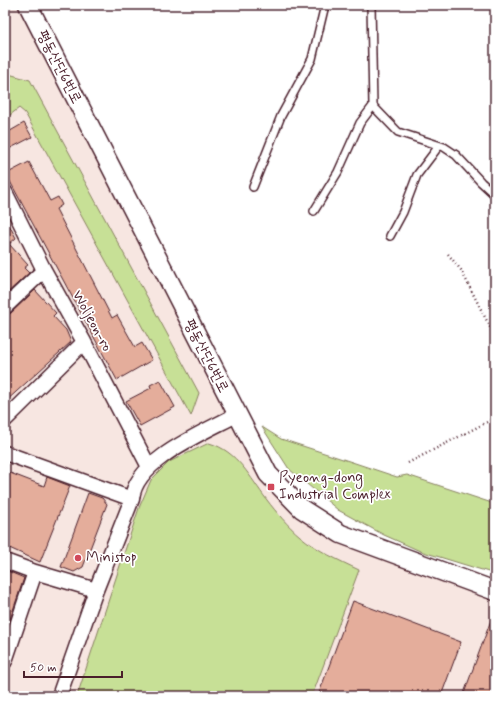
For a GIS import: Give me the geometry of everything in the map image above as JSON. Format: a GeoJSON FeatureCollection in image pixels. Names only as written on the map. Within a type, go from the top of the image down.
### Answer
{"type":"FeatureCollection","features":[{"type":"Feature","properties":{"kind":"street","name":"평동산단6번로"},"geometry":{"type":"LineString","coordinates":[[28,5],[236,415],[268,474],[302,509],[341,534],[495,591]]}},
{"type":"Feature","properties":{"kind":"street","name":"Woljeon-ro"},"geometry":{"type":"LineString","coordinates":[[5,192],[44,270],[84,342],[149,467]]}},
{"type":"Feature","properties":{"kind":"street"},"geometry":{"type":"LineString","coordinates":[[5,307],[44,270]]}},
{"type":"Feature","properties":{"kind":"street"},"geometry":{"type":"LineString","coordinates":[[5,420],[84,342]]}},
{"type":"Feature","properties":{"kind":"street"},"geometry":{"type":"LineString","coordinates":[[59,696],[96,590],[132,498],[133,488],[158,458],[236,415]]}},
{"type":"Feature","properties":{"kind":"street"},"geometry":{"type":"LineString","coordinates":[[5,454],[132,498]]}},
{"type":"Feature","properties":{"kind":"street"},"geometry":{"type":"LineString","coordinates":[[5,561],[35,572],[96,590]]}},
{"type":"Feature","properties":{"kind":"street"},"geometry":{"type":"LineString","coordinates":[[5,661],[35,572]]}},
{"type":"Feature","properties":{"kind":"lane"},"geometry":{"type":"LineString","coordinates":[[253,187],[281,116],[312,59],[324,5]]}},
{"type":"Feature","properties":{"kind":"lane"},"geometry":{"type":"LineString","coordinates":[[314,211],[338,172],[360,123],[373,106],[371,5]]}},
{"type":"Feature","properties":{"kind":"lane"},"geometry":{"type":"LineString","coordinates":[[373,106],[398,132],[439,146],[456,155],[495,195]]}},
{"type":"Feature","properties":{"kind":"lane"},"geometry":{"type":"LineString","coordinates":[[390,236],[403,212],[417,175],[439,146]]}},
{"type":"Feature","properties":{"kind":"path"},"geometry":{"type":"LineString","coordinates":[[448,254],[461,270],[495,337]]}},
{"type":"Feature","properties":{"kind":"path"},"geometry":{"type":"LineString","coordinates":[[408,463],[495,418]]}},
{"type":"Feature","properties":{"kind":"shaded area"},"geometry":{"type":"Polygon","coordinates":[[[5,5],[28,5],[236,415],[302,509],[495,591],[495,696],[5,696],[5,5]]]}},
{"type":"Feature","properties":{"kind":"green space"},"geometry":{"type":"Polygon","coordinates":[[[5,73],[30,80],[199,393],[191,416],[25,113],[19,108],[5,119],[5,73]]]}},
{"type":"Feature","properties":{"kind":"green space"},"geometry":{"type":"Polygon","coordinates":[[[262,427],[281,439],[397,477],[407,475],[495,504],[495,574],[420,551],[384,535],[338,510],[289,469],[262,427]]]}},
{"type":"Feature","properties":{"kind":"green space"},"geometry":{"type":"Polygon","coordinates":[[[209,443],[228,452],[236,459],[249,474],[274,509],[300,536],[321,551],[359,570],[312,696],[77,696],[139,508],[151,480],[169,462],[209,443]]]}},
{"type":"Feature","properties":{"kind":"building"},"geometry":{"type":"Polygon","coordinates":[[[24,123],[32,137],[5,151],[5,134],[24,123]]]}},
{"type":"Feature","properties":{"kind":"building"},"geometry":{"type":"Polygon","coordinates":[[[29,162],[50,201],[58,197],[62,205],[56,209],[112,318],[117,315],[135,347],[142,343],[152,360],[117,380],[6,174],[29,162]]]}},
{"type":"Feature","properties":{"kind":"building"},"geometry":{"type":"Polygon","coordinates":[[[5,217],[16,238],[9,244],[28,265],[24,268],[29,273],[5,295],[5,217]]]}},
{"type":"Feature","properties":{"kind":"building"},"geometry":{"type":"Polygon","coordinates":[[[35,290],[56,313],[53,316],[66,330],[71,342],[5,402],[5,315],[11,313],[35,290]]]}},
{"type":"Feature","properties":{"kind":"building"},"geometry":{"type":"Polygon","coordinates":[[[160,380],[175,407],[140,426],[126,401],[151,388],[150,385],[160,380]]]}},
{"type":"Feature","properties":{"kind":"building"},"geometry":{"type":"Polygon","coordinates":[[[5,471],[44,486],[47,477],[70,486],[40,562],[5,546],[5,471]]]}},
{"type":"Feature","properties":{"kind":"building"},"geometry":{"type":"Polygon","coordinates":[[[88,493],[102,498],[107,504],[83,567],[74,572],[61,567],[88,493]]]}},
{"type":"Feature","properties":{"kind":"building"},"geometry":{"type":"Polygon","coordinates":[[[5,570],[24,578],[5,634],[5,570]]]}},
{"type":"Feature","properties":{"kind":"building"},"geometry":{"type":"Polygon","coordinates":[[[353,601],[461,642],[441,696],[318,696],[353,601]]]}},
{"type":"Feature","properties":{"kind":"building"},"geometry":{"type":"Polygon","coordinates":[[[494,612],[495,696],[463,696],[494,612]]]}},
{"type":"Feature","properties":{"kind":"place","name":"Pyeong-dong Industrial Complex"},"geometry":{"type":"Point","coordinates":[271,487]}},
{"type":"Feature","properties":{"kind":"place","name":"Ministop"},"geometry":{"type":"Point","coordinates":[78,558]}}]}
